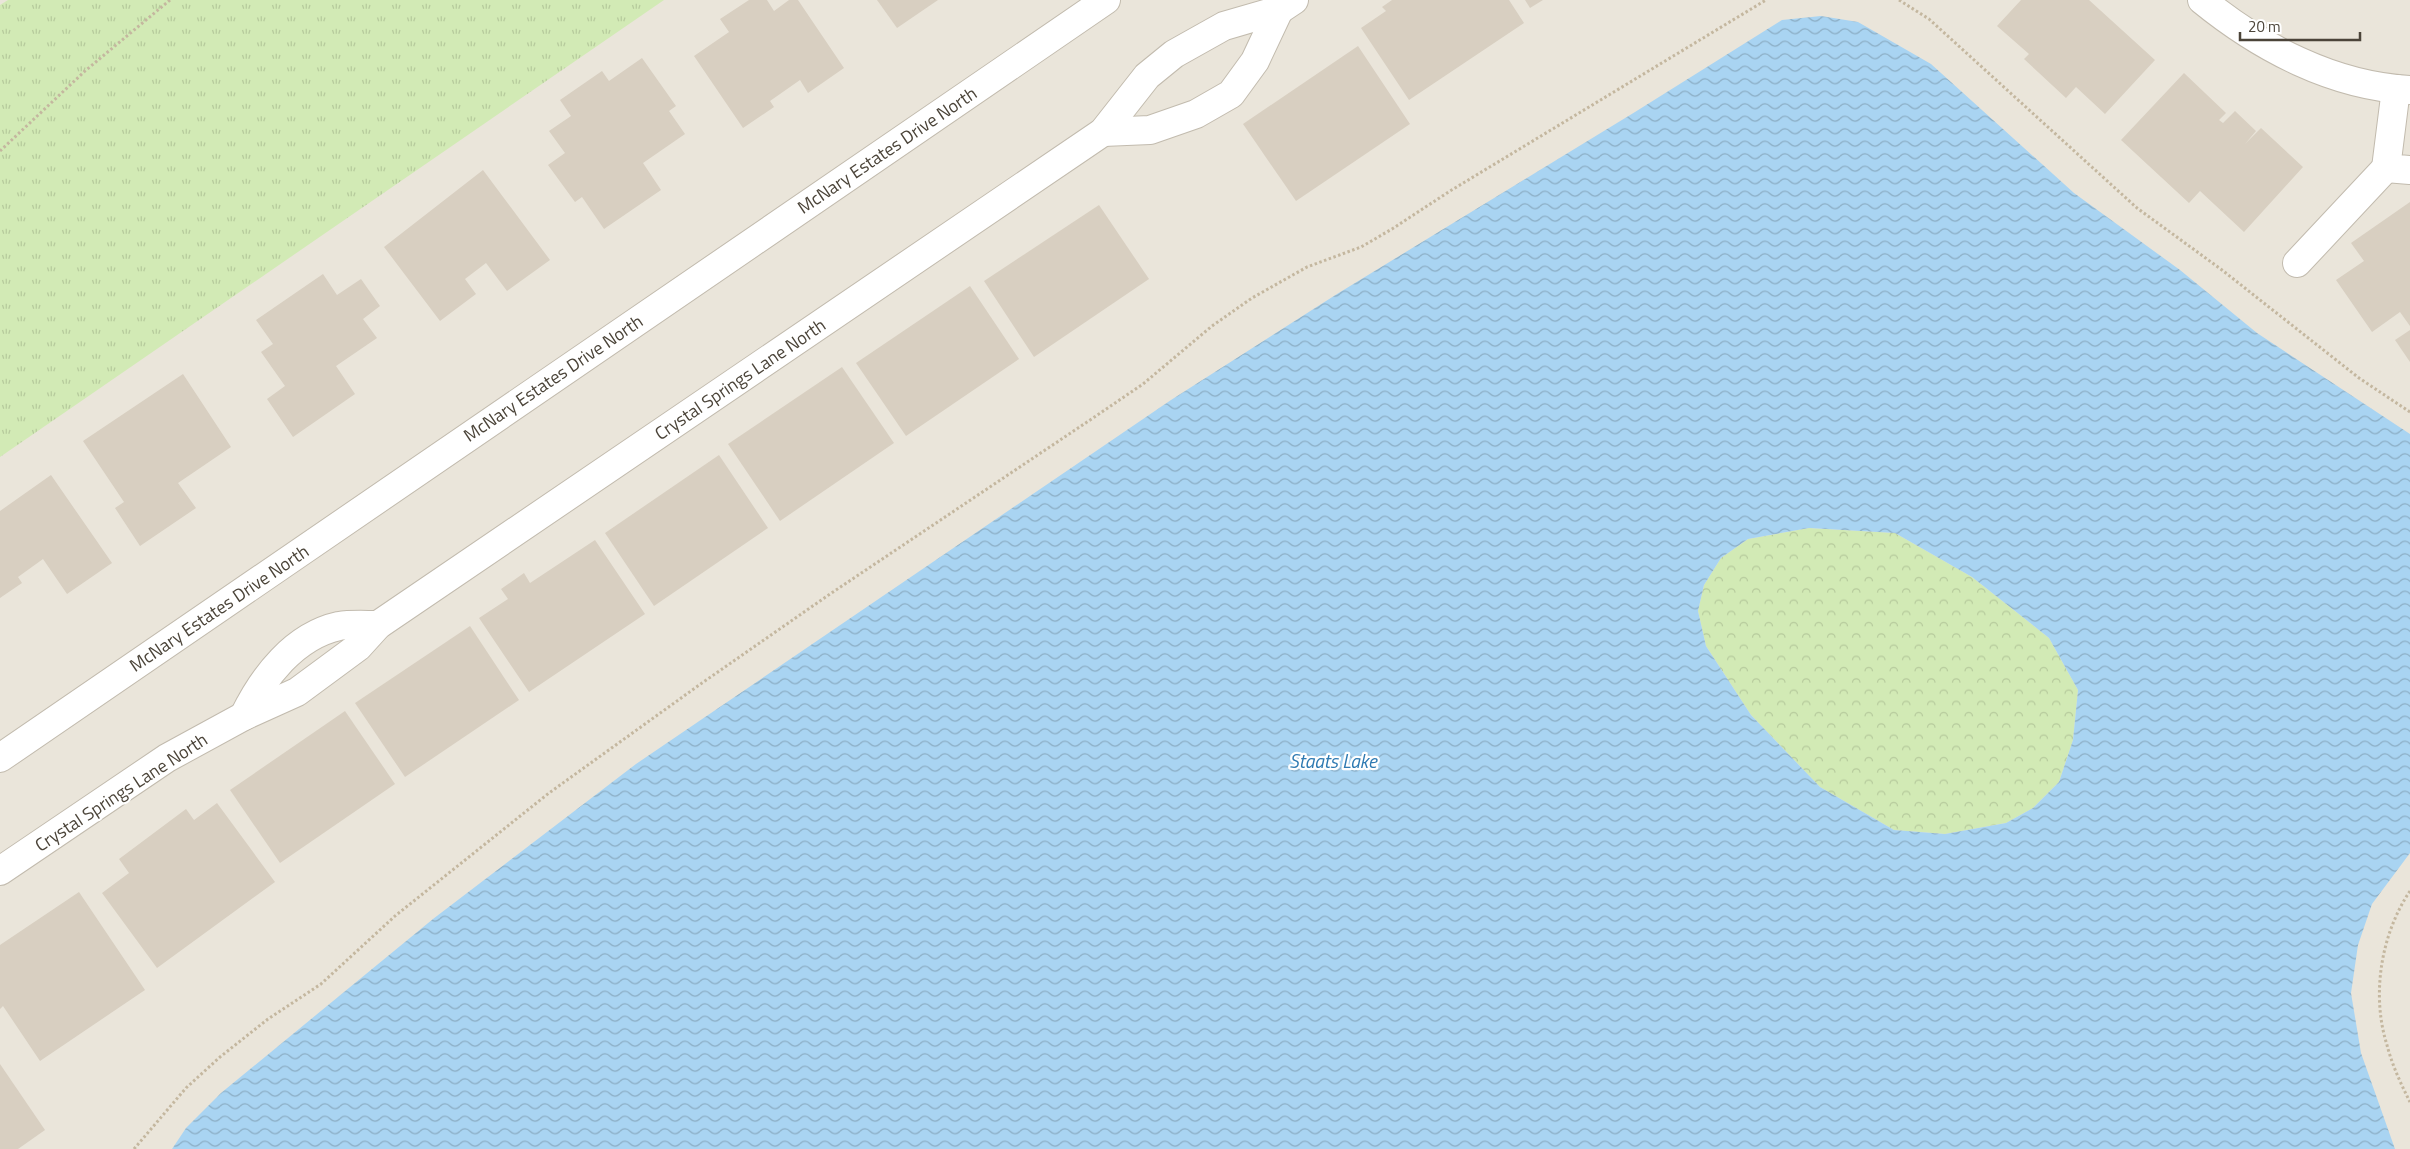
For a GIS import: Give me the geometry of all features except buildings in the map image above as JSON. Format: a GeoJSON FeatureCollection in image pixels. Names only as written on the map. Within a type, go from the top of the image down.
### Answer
{"type":"FeatureCollection","features":[{"type":"Feature","properties":{"kind":"street","name":"McNary Estates Drive North"},"geometry":{"type":"LineString","coordinates":[[0,758],[1106,0]]}},
{"type":"Feature","properties":{"kind":"street"},"geometry":{"type":"LineString","coordinates":[[2202,0],[2280,53],[2342,79],[2403,90],[2398,169],[2297,263]]}},
{"type":"Feature","properties":{"kind":"street","name":"Crystal Springs Lane North"},"geometry":{"type":"LineString","coordinates":[[0,871],[167,758],[244,716],[297,692],[358,647],[378,625],[1103,132],[1147,76],[1174,54],[1224,26],[1287,5]]}},
{"type":"Feature","properties":{"kind":"street","name":"Crystal Springs Lane North"},"geometry":{"type":"LineString","coordinates":[[1103,132],[1150,130],[1196,114],[1231,94],[1255,61],[1287,5]]}},
{"type":"Feature","properties":{"kind":"street"},"geometry":{"type":"LineString","coordinates":[[244,716],[257,690],[279,662],[312,636],[339,626],[378,625]]}},
{"type":"Feature","properties":{"kind":"path"},"geometry":{"type":"LineString","coordinates":[[0,151],[86,70],[170,0]]}},
{"type":"Feature","properties":{"kind":"path"},"geometry":{"type":"LineString","coordinates":[[134,1149],[186,1088],[220,1056],[268,1019],[321,984],[395,916],[549,793],[702,683],[830,594],[1143,384],[1212,326],[1252,298],[1307,267],[1361,247],[1766,0]]}},
{"type":"Feature","properties":{"kind":"path"},"geometry":{"type":"LineString","coordinates":[[1899,0],[1929,19],[2137,208],[2238,281],[2359,378],[2410,412]]}},
{"type":"Feature","properties":{"kind":"path"},"geometry":{"type":"LineString","coordinates":[[2410,891],[2400,909],[2382,963],[2379,999],[2386,1044],[2410,1102]]}},
{"type":"Feature","properties":{"kind":"shaded area"},"geometry":{"type":"Polygon","coordinates":[[[0,0],[2410,0],[2410,1149],[0,1149],[0,0]]]}},
{"type":"Feature","properties":{"kind":"green space"},"geometry":{"type":"Polygon","coordinates":[[[8,0],[664,0],[0,457],[0,5],[8,0]]]}},
{"type":"Feature","properties":{"kind":"green space"},"geometry":{"type":"Polygon","coordinates":[[[1809,528],[1895,533],[1972,577],[2049,638],[2078,690],[2073,740],[2059,782],[2033,808],[2006,823],[1945,834],[1894,830],[1820,787],[1751,715],[1706,646],[1698,611],[1704,585],[1721,558],[1748,539],[1809,528]]]}},
{"type":"Feature","properties":{"kind":"water","name":"Staats Lake"},"geometry":{"type":"Polygon","coordinates":[[[1821,16],[1858,22],[1931,64],[2074,193],[2180,270],[2257,333],[2410,434],[2410,853],[2372,904],[2358,945],[2351,993],[2361,1053],[2395,1149],[172,1149],[186,1128],[221,1093],[433,919],[636,764],[1171,400],[1337,294],[1782,20],[1821,16]],[[1809,528],[1748,539],[1721,558],[1704,585],[1698,611],[1706,646],[1751,715],[1820,787],[1894,830],[1945,834],[2006,823],[2033,808],[2059,782],[2073,740],[2078,690],[2049,638],[1972,577],[1895,533],[1809,528]]]}}]}
